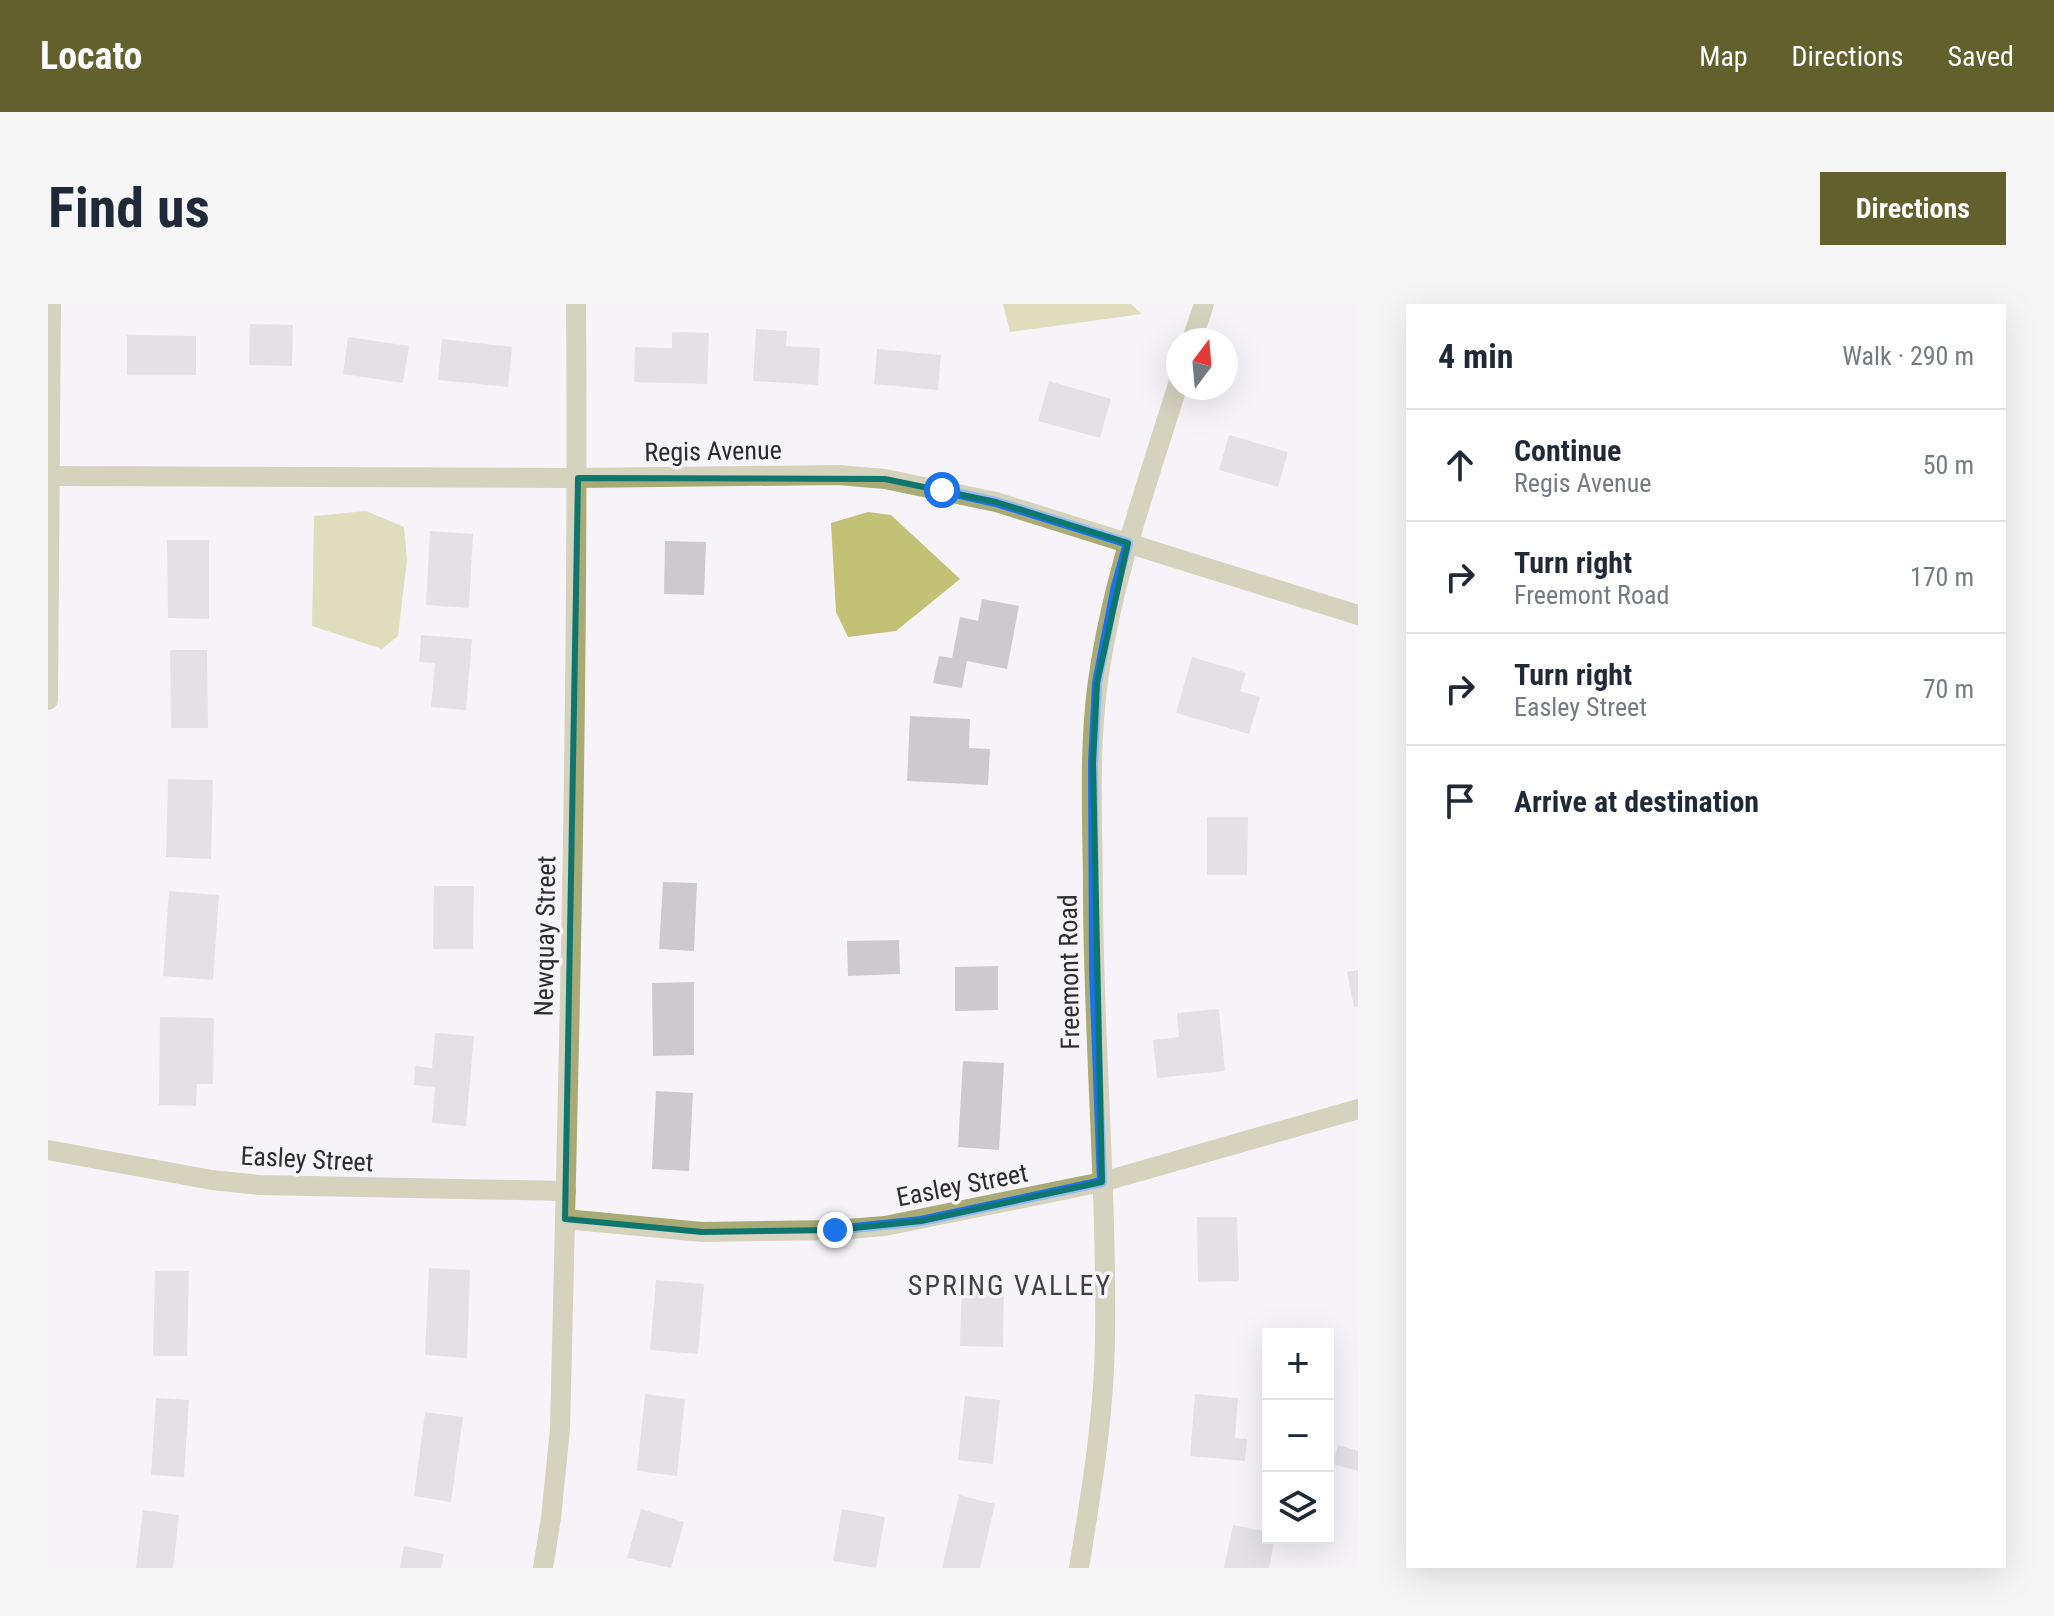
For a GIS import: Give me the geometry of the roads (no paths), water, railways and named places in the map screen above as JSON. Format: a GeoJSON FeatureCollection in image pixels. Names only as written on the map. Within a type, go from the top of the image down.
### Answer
{"type":"FeatureCollection","features":[{"type":"Feature","properties":{"kind":"street"},"geometry":{"type":"LineString","coordinates":[[48,700],[51,304]]}},
{"type":"Feature","properties":{"kind":"street","name":"Newquay Street"},"geometry":{"type":"LineString","coordinates":[[543,1568],[560,1429],[578,478],[576,304]]}},
{"type":"Feature","properties":{"kind":"street"},"geometry":{"type":"LineString","coordinates":[[1196,328],[1204,304]]}},
{"type":"Feature","properties":{"kind":"street","name":"Freemont Road"},"geometry":{"type":"LineString","coordinates":[[1079,1568],[1101,1417],[1105,1341],[1094,970],[1093,763],[1097,683],[1116,586],[1173,400]]}},
{"type":"Feature","properties":{"kind":"street","name":"Regis Avenue"},"geometry":{"type":"LineString","coordinates":[[50,476],[578,478],[838,475],[885,479],[996,502],[1358,615]]}},
{"type":"Feature","properties":{"kind":"street","name":"Easley Street"},"geometry":{"type":"LineString","coordinates":[[565,1219],[702,1232],[835,1230],[921,1221],[1102,1182],[1358,1109]]}},
{"type":"Feature","properties":{"kind":"street","name":"Easley Street"},"geometry":{"type":"LineString","coordinates":[[48,1150],[212,1180],[259,1185],[566,1191]]}},
{"type":"Feature","properties":{"kind":"district","name":"SPRING VALLEY"},"geometry":{"type":"Point","coordinates":[1010,1285]}}]}
